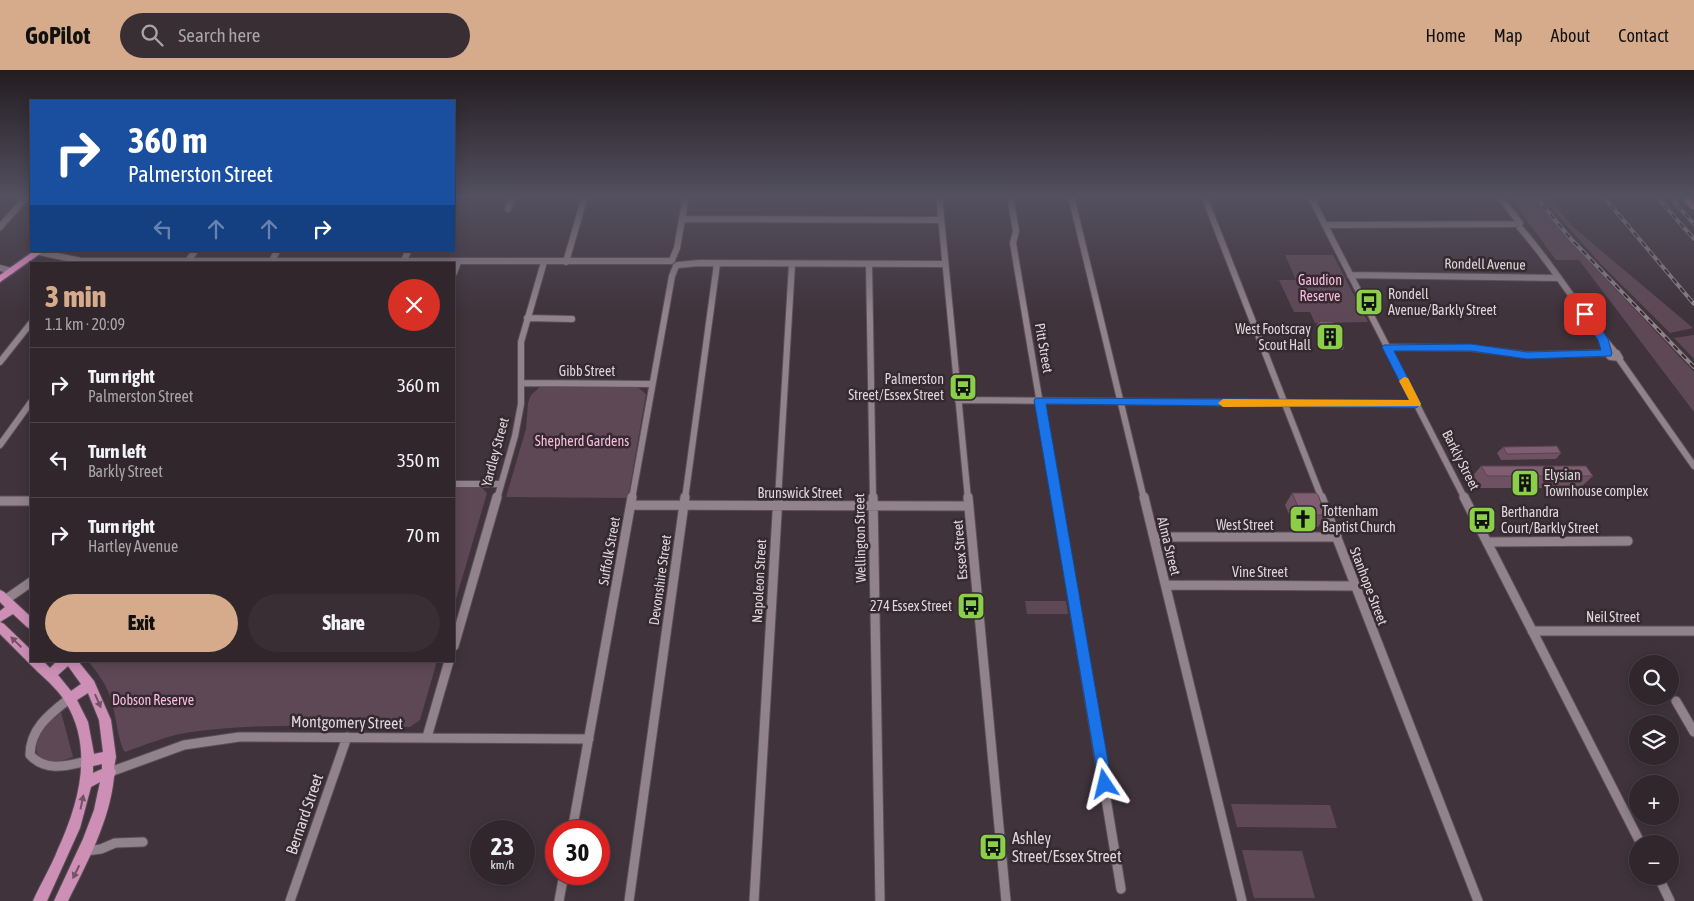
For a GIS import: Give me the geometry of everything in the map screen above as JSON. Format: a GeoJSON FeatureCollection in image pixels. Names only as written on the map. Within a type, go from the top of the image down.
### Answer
{"type":"FeatureCollection","features":[{"type":"Feature","properties":{"kind":"highway"},"geometry":{"type":"LineString","coordinates":[[0,280],[39,252]]}},
{"type":"Feature","properties":{"kind":"main road"},"geometry":{"type":"LineString","coordinates":[[30,623],[6,601],[0,626],[30,656]]}},
{"type":"Feature","properties":{"kind":"main road"},"geometry":{"type":"LineString","coordinates":[[37,662],[70,698],[82,725],[86,742],[87,761],[85,783],[75,827],[67,848],[40,901]]}},
{"type":"Feature","properties":{"kind":"main road"},"geometry":{"type":"LineString","coordinates":[[50,675],[65,662]]}},
{"type":"Feature","properties":{"kind":"main road"},"geometry":{"type":"LineString","coordinates":[[62,901],[86,852],[101,812],[110,772],[110,757],[104,715],[90,684],[72,662]]}},
{"type":"Feature","properties":{"kind":"main road"},"geometry":{"type":"LineString","coordinates":[[70,698],[90,684]]}},
{"type":"Feature","properties":{"kind":"main road"},"geometry":{"type":"LineString","coordinates":[[87,761],[110,757]]}},
{"type":"Feature","properties":{"kind":"main road"},"geometry":{"type":"LineString","coordinates":[[85,783],[110,772]]}},
{"type":"Feature","properties":{"kind":"street"},"geometry":{"type":"LineString","coordinates":[[566,262],[574,235]]}},
{"type":"Feature","properties":{"kind":"street","name":"Suffolk Street"},"geometry":{"type":"LineString","coordinates":[[574,820],[679,235]]}},
{"type":"Feature","properties":{"kind":"street","name":"Essex Street"},"geometry":{"type":"LineString","coordinates":[[942,235],[1006,901]]}},
{"type":"Feature","properties":{"kind":"street","name":"Pitt Street"},"geometry":{"type":"LineString","coordinates":[[1015,235],[1013,243],[1121,881],[1120,889]]}},
{"type":"Feature","properties":{"kind":"street","name":"Alma Street"},"geometry":{"type":"LineString","coordinates":[[1080,235],[1242,901]]}},
{"type":"Feature","properties":{"kind":"street","name":"Stanhope Street"},"geometry":{"type":"LineString","coordinates":[[1219,235],[1478,901]]}},
{"type":"Feature","properties":{"kind":"street","name":"Barkly Street"},"geometry":{"type":"LineString","coordinates":[[1330,235],[1636,835]]}},
{"type":"Feature","properties":{"kind":"street"},"geometry":{"type":"LineString","coordinates":[[1527,235],[1603,339],[1612,355],[1626,371],[1694,466]]}},
{"type":"Feature","properties":{"kind":"street"},"geometry":{"type":"LineString","coordinates":[[39,252],[70,260],[91,262],[404,261],[945,264]]}},
{"type":"Feature","properties":{"kind":"street"},"geometry":{"type":"LineString","coordinates":[[188,261],[193,252]]}},
{"type":"Feature","properties":{"kind":"street"},"geometry":{"type":"LineString","coordinates":[[272,261],[277,252]]}},
{"type":"Feature","properties":{"kind":"street"},"geometry":{"type":"LineString","coordinates":[[404,261],[408,252]]}},
{"type":"Feature","properties":{"kind":"street"},"geometry":{"type":"LineString","coordinates":[[455,270],[458,262]]}},
{"type":"Feature","properties":{"kind":"street","name":"Yardley Street"},"geometry":{"type":"LineString","coordinates":[[455,643],[518,421],[522,383],[520,351],[527,318],[544,262]]}},
{"type":"Feature","properties":{"kind":"street","name":"Devonshire Street"},"geometry":{"type":"LineString","coordinates":[[629,901],[717,264]]}},
{"type":"Feature","properties":{"kind":"street","name":"Napoleon Street"},"geometry":{"type":"LineString","coordinates":[[754,901],[792,264]]}},
{"type":"Feature","properties":{"kind":"street","name":"Wellington Street"},"geometry":{"type":"LineString","coordinates":[[869,264],[880,901]]}},
{"type":"Feature","properties":{"kind":"street"},"geometry":{"type":"LineString","coordinates":[[0,268],[12,271]]}},
{"type":"Feature","properties":{"kind":"street","name":"Rondell Avenue"},"geometry":{"type":"LineString","coordinates":[[1350,275],[1559,278]]}},
{"type":"Feature","properties":{"kind":"street"},"geometry":{"type":"LineString","coordinates":[[527,318],[572,319]]}},
{"type":"Feature","properties":{"kind":"street"},"geometry":{"type":"LineString","coordinates":[[0,362],[30,324]]}},
{"type":"Feature","properties":{"kind":"street"},"geometry":{"type":"LineString","coordinates":[[1387,347],[1471,348],[1527,355],[1612,355]]}},
{"type":"Feature","properties":{"kind":"street","name":"Gibb Street"},"geometry":{"type":"LineString","coordinates":[[522,383],[652,384]]}},
{"type":"Feature","properties":{"kind":"street"},"geometry":{"type":"LineString","coordinates":[[958,400],[1416,404]]}},
{"type":"Feature","properties":{"kind":"street"},"geometry":{"type":"LineString","coordinates":[[0,445],[30,403]]}},
{"type":"Feature","properties":{"kind":"street"},"geometry":{"type":"LineString","coordinates":[[455,484],[501,484]]}},
{"type":"Feature","properties":{"kind":"street"},"geometry":{"type":"LineString","coordinates":[[0,501],[30,502]]}},
{"type":"Feature","properties":{"kind":"street","name":"Brunswick Street"},"geometry":{"type":"LineString","coordinates":[[631,505],[968,506]]}},
{"type":"Feature","properties":{"kind":"street","name":"West Street"},"geometry":{"type":"LineString","coordinates":[[1154,537],[1336,538]]}},
{"type":"Feature","properties":{"kind":"street"},"geometry":{"type":"LineString","coordinates":[[1487,542],[1628,541]]}},
{"type":"Feature","properties":{"kind":"street"},"geometry":{"type":"LineString","coordinates":[[6,601],[30,583]]}},
{"type":"Feature","properties":{"kind":"street","name":"Vine Street"},"geometry":{"type":"LineString","coordinates":[[1166,585],[1355,586]]}},
{"type":"Feature","properties":{"kind":"street","name":"Neil Street"},"geometry":{"type":"LineString","coordinates":[[1532,631],[1694,631]]}},
{"type":"Feature","properties":{"kind":"street"},"geometry":{"type":"LineString","coordinates":[[427,738],[449,662]]}},
{"type":"Feature","properties":{"kind":"street"},"geometry":{"type":"LineString","coordinates":[[70,698],[47,717],[37,729],[30,742],[30,755],[39,764],[46,766],[59,766],[87,761]]}},
{"type":"Feature","properties":{"kind":"street"},"geometry":{"type":"LineString","coordinates":[[1678,705],[1694,732]]}},
{"type":"Feature","properties":{"kind":"street","name":"Montgomery Street"},"geometry":{"type":"LineString","coordinates":[[110,772],[161,752],[207,740],[269,736],[589,739]]}},
{"type":"Feature","properties":{"kind":"street","name":"Bernard Street"},"geometry":{"type":"LineString","coordinates":[[290,901],[346,737]]}},
{"type":"Feature","properties":{"kind":"street"},"geometry":{"type":"LineString","coordinates":[[86,852],[115,843],[143,842]]}},
{"type":"Feature","properties":{"kind":"street"},"geometry":{"type":"LineString","coordinates":[[559,901],[562,885]]}},
{"type":"Feature","properties":{"kind":"street"},"geometry":{"type":"LineString","coordinates":[[1662,885],[1670,901]]}},
{"type":"Feature","properties":{"kind":"green space"},"geometry":{"type":"Polygon","coordinates":[[[1537,235],[1566,235],[1694,372],[1694,412],[1579,260],[1556,260],[1537,235]]]}},
{"type":"Feature","properties":{"kind":"green space"},"geometry":{"type":"Polygon","coordinates":[[[1575,235],[1582,235],[1693,328],[1670,333],[1598,261],[1575,235]]]}},
{"type":"Feature","properties":{"kind":"green space","name":"Gaudion Reserve"},"geometry":{"type":"Polygon","coordinates":[[[1285,255],[1333,255],[1368,322],[1315,323],[1310,312],[1294,312],[1279,280],[1296,280],[1285,255]]]}},
{"type":"Feature","properties":{"kind":"green space"},"geometry":{"type":"Polygon","coordinates":[[[1694,335],[1694,359],[1674,338],[1694,335]]]}},
{"type":"Feature","properties":{"kind":"green space","name":"Shepherd Gardens"},"geometry":{"type":"Polygon","coordinates":[[[541,386],[636,386],[646,394],[628,498],[506,497],[526,429],[528,403],[531,395],[541,386]]]}},
{"type":"Feature","properties":{"kind":"green space"},"geometry":{"type":"Polygon","coordinates":[[[455,488],[482,488],[487,493],[455,603],[455,488]]]}},
{"type":"Feature","properties":{"kind":"green space"},"geometry":{"type":"Polygon","coordinates":[[[1025,601],[1066,601],[1068,614],[1027,614],[1025,601]]]}},
{"type":"Feature","properties":{"kind":"green space","name":"Dobson Reserve"},"geometry":{"type":"Polygon","coordinates":[[[89,662],[437,662],[420,720],[410,727],[273,726],[218,729],[174,735],[125,752],[121,743],[113,704],[101,679],[89,662]]]}},
{"type":"Feature","properties":{"kind":"green space"},"geometry":{"type":"Polygon","coordinates":[[[61,712],[73,757],[54,762],[45,760],[37,753],[36,746],[39,734],[51,719],[61,712]]]}},
{"type":"Feature","properties":{"kind":"green space"},"geometry":{"type":"Polygon","coordinates":[[[1231,804],[1330,805],[1337,828],[1237,827],[1231,804]]]}},
{"type":"Feature","properties":{"kind":"green space"},"geometry":{"type":"Polygon","coordinates":[[[1242,850],[1302,851],[1315,898],[1254,898],[1242,850]]]}},
{"type":"Feature","properties":{"kind":"building","name":"West Footscray Scout Hall"},"geometry":{"type":"Polygon","coordinates":[[[1319,321],[1334,322],[1344,346],[1330,346],[1319,321]]]}},
{"type":"Feature","properties":{"kind":"building"},"geometry":{"type":"Polygon","coordinates":[[[1557,446],[1561,453],[1507,454],[1503,447],[1557,446]]]}},
{"type":"Feature","properties":{"kind":"building"},"geometry":{"type":"Polygon","coordinates":[[[1481,466],[1586,466],[1593,476],[1487,476],[1481,466]]]}},
{"type":"Feature","properties":{"kind":"building"},"geometry":{"type":"Polygon","coordinates":[[[1292,493],[1316,493],[1326,515],[1304,515],[1302,509],[1299,509],[1292,493]]]}},
{"type":"Feature","properties":{"kind":"railway"},"geometry":{"type":"LineString","coordinates":[[1567,235],[1694,367]]}},
{"type":"Feature","properties":{"kind":"railway"},"geometry":{"type":"LineString","coordinates":[[1636,235],[1694,304]]}},
{"type":"Feature","properties":{"kind":"railway"},"geometry":{"type":"LineString","coordinates":[[1690,235],[1694,239]]}},
{"type":"Feature","properties":{"kind":"slow traffic"},"geometry":{"type":"LineString","coordinates":[[1223,403],[1416,404],[1404,381]]}},
{"type":"Feature","properties":{"kind":"place","name":"Rondell Avenue/Barkly Street"},"geometry":{"type":"Point","coordinates":[1369,302]}},
{"type":"Feature","properties":{"kind":"place","name":"West Footscray Scout Hall"},"geometry":{"type":"Point","coordinates":[1330,337]}},
{"type":"Feature","properties":{"kind":"place","name":"Palmerston Street/Essex Street"},"geometry":{"type":"Point","coordinates":[963,387]}},
{"type":"Feature","properties":{"kind":"place","name":"Elysian Townhouse complex"},"geometry":{"type":"Point","coordinates":[1525,483]}},
{"type":"Feature","properties":{"kind":"place","name":"Tottenham Baptist Church"},"geometry":{"type":"Point","coordinates":[1303,519]}},
{"type":"Feature","properties":{"kind":"place","name":"Berthandra Court/Barkly Street"},"geometry":{"type":"Point","coordinates":[1482,520]}},
{"type":"Feature","properties":{"kind":"place","name":"274 Essex Street"},"geometry":{"type":"Point","coordinates":[971,606]}},
{"type":"Feature","properties":{"kind":"place","name":"Ashley Street/Essex Street"},"geometry":{"type":"Point","coordinates":[993,847]}},
{"type":"Feature","properties":{"kind":"route"},"geometry":{"type":"LineString","coordinates":[[1105,784],[1040,400],[1416,404],[1387,347],[1490,349],[1527,355],[1594,355],[1607,353],[1603,339],[1585,314]]}}]}
